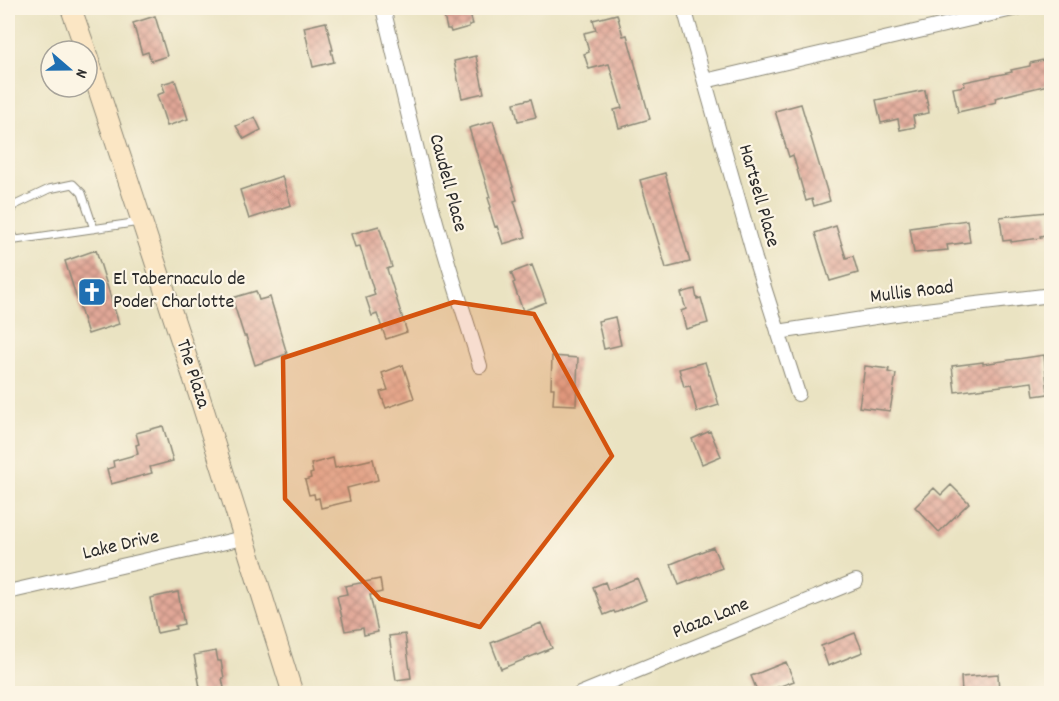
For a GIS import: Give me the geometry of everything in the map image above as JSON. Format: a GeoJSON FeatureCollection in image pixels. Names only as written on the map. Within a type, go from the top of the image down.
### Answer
{"type":"FeatureCollection","features":[{"type":"Feature","properties":{"kind":"main road"},"geometry":{"type":"LineString","coordinates":[[72,8],[82,39]]}},
{"type":"Feature","properties":{"kind":"main road","name":"The Plaza"},"geometry":{"type":"LineString","coordinates":[[99,91],[293,693]]}},
{"type":"Feature","properties":{"kind":"street","name":"Caudell Place"},"geometry":{"type":"LineString","coordinates":[[383,8],[429,197],[480,366]]}},
{"type":"Feature","properties":{"kind":"street","name":"Hartsell Place"},"geometry":{"type":"LineString","coordinates":[[684,8],[755,259],[798,394]]}},
{"type":"Feature","properties":{"kind":"street"},"geometry":{"type":"LineString","coordinates":[[705,81],[1017,8]]}},
{"type":"Feature","properties":{"kind":"street","name":"Mullis Road"},"geometry":{"type":"LineString","coordinates":[[778,332],[908,312],[1052,295]]}},
{"type":"Feature","properties":{"kind":"street","name":"Lake Drive"},"geometry":{"type":"LineString","coordinates":[[8,592],[243,538]]}},
{"type":"Feature","properties":{"kind":"street","name":"Plaza Lane"},"geometry":{"type":"LineString","coordinates":[[580,693],[856,581]]}},
{"type":"Feature","properties":{"kind":"lane"},"geometry":{"type":"LineString","coordinates":[[94,229],[82,193],[73,184],[49,189],[13,206],[8,226],[16,240],[94,229],[142,222]]}},
{"type":"Feature","properties":{"kind":"highlighted area"},"geometry":{"type":"Polygon","coordinates":[[[454,302],[534,314],[612,456],[480,627],[380,599],[285,499],[283,358],[454,302]]]}},
{"type":"Feature","properties":{"kind":"building"},"geometry":{"type":"Polygon","coordinates":[[[468,8],[473,24],[451,32],[447,29],[443,12],[468,8]]]}},
{"type":"Feature","properties":{"kind":"building"},"geometry":{"type":"Polygon","coordinates":[[[617,14],[623,36],[627,35],[650,119],[619,128],[614,110],[622,108],[609,64],[589,69],[584,54],[589,52],[584,33],[596,30],[593,20],[617,14]]]}},
{"type":"Feature","properties":{"kind":"building"},"geometry":{"type":"Polygon","coordinates":[[[155,16],[167,56],[151,61],[148,52],[142,54],[133,23],[155,16]]]}},
{"type":"Feature","properties":{"kind":"building"},"geometry":{"type":"Polygon","coordinates":[[[326,22],[334,62],[313,67],[304,27],[326,22]]]}},
{"type":"Feature","properties":{"kind":"building"},"geometry":{"type":"Polygon","coordinates":[[[476,56],[484,93],[462,98],[454,61],[476,56]]]}},
{"type":"Feature","properties":{"kind":"building"},"geometry":{"type":"Polygon","coordinates":[[[1052,58],[1052,84],[995,98],[996,102],[958,112],[953,88],[965,86],[964,82],[1012,72],[1011,70],[1030,66],[1030,63],[1052,58]]]}},
{"type":"Feature","properties":{"kind":"building"},"geometry":{"type":"Polygon","coordinates":[[[175,80],[188,119],[167,126],[157,95],[165,92],[162,84],[175,80]]]}},
{"type":"Feature","properties":{"kind":"building"},"geometry":{"type":"Polygon","coordinates":[[[925,90],[929,113],[913,116],[915,127],[900,130],[898,119],[881,123],[876,100],[925,90]]]}},
{"type":"Feature","properties":{"kind":"building"},"geometry":{"type":"Polygon","coordinates":[[[531,99],[536,117],[518,121],[514,103],[531,99]]]}},
{"type":"Feature","properties":{"kind":"building"},"geometry":{"type":"Polygon","coordinates":[[[801,104],[830,201],[814,206],[812,199],[806,201],[793,155],[789,157],[775,111],[801,104]]]}},
{"type":"Feature","properties":{"kind":"building"},"geometry":{"type":"Polygon","coordinates":[[[255,117],[261,130],[244,139],[236,126],[255,117]]]}},
{"type":"Feature","properties":{"kind":"building"},"geometry":{"type":"Polygon","coordinates":[[[493,121],[526,237],[503,244],[489,208],[491,207],[488,198],[490,197],[469,128],[493,121]]]}},
{"type":"Feature","properties":{"kind":"building"},"geometry":{"type":"Polygon","coordinates":[[[665,173],[690,262],[666,268],[640,180],[665,173]]]}},
{"type":"Feature","properties":{"kind":"building"},"geometry":{"type":"Polygon","coordinates":[[[282,176],[291,205],[249,219],[240,190],[282,176]]]}},
{"type":"Feature","properties":{"kind":"building"},"geometry":{"type":"Polygon","coordinates":[[[1047,212],[1050,234],[1040,236],[1041,238],[1003,241],[1000,217],[1047,212]]]}},
{"type":"Feature","properties":{"kind":"building"},"geometry":{"type":"Polygon","coordinates":[[[967,220],[970,242],[947,245],[948,250],[914,253],[910,228],[967,220]]]}},
{"type":"Feature","properties":{"kind":"building"},"geometry":{"type":"Polygon","coordinates":[[[379,226],[392,267],[387,269],[407,332],[386,339],[377,314],[372,316],[366,298],[375,295],[360,246],[355,247],[351,234],[379,226]]]}},
{"type":"Feature","properties":{"kind":"building"},"geometry":{"type":"Polygon","coordinates":[[[836,226],[846,258],[853,256],[858,273],[830,281],[815,233],[836,226]]]}},
{"type":"Feature","properties":{"kind":"building","name":"El Tabernaculo de Poder Charlotte"},"geometry":{"type":"Polygon","coordinates":[[[96,250],[119,324],[88,334],[65,261],[96,250]]]}},
{"type":"Feature","properties":{"kind":"building"},"geometry":{"type":"Polygon","coordinates":[[[532,265],[546,302],[523,311],[511,273],[532,265]]]}},
{"type":"Feature","properties":{"kind":"building"},"geometry":{"type":"Polygon","coordinates":[[[695,289],[697,299],[701,298],[708,323],[686,329],[681,311],[686,309],[681,293],[695,289]]]}},
{"type":"Feature","properties":{"kind":"building"},"geometry":{"type":"Polygon","coordinates":[[[256,291],[259,300],[270,297],[287,354],[255,365],[232,298],[256,291]]]}},
{"type":"Feature","properties":{"kind":"building"},"geometry":{"type":"Polygon","coordinates":[[[615,317],[621,345],[604,349],[598,321],[615,317]]]}},
{"type":"Feature","properties":{"kind":"building"},"geometry":{"type":"Polygon","coordinates":[[[1044,355],[1048,394],[1034,396],[1032,382],[955,392],[952,366],[1044,355]]]}},
{"type":"Feature","properties":{"kind":"building"},"geometry":{"type":"Polygon","coordinates":[[[552,356],[578,358],[576,405],[553,404],[552,356]]]}},
{"type":"Feature","properties":{"kind":"building"},"geometry":{"type":"Polygon","coordinates":[[[705,362],[719,405],[697,412],[690,386],[684,387],[679,369],[705,362]]]}},
{"type":"Feature","properties":{"kind":"building"},"geometry":{"type":"Polygon","coordinates":[[[403,365],[414,398],[386,408],[380,392],[388,390],[382,373],[403,365]]]}},
{"type":"Feature","properties":{"kind":"building"},"geometry":{"type":"Polygon","coordinates":[[[865,366],[889,369],[888,372],[896,374],[890,411],[859,407],[865,366]]]}},
{"type":"Feature","properties":{"kind":"building"},"geometry":{"type":"Polygon","coordinates":[[[163,426],[173,461],[150,467],[152,473],[111,484],[107,469],[114,467],[113,461],[138,454],[136,445],[139,444],[136,433],[163,426]]]}},
{"type":"Feature","properties":{"kind":"building"},"geometry":{"type":"Polygon","coordinates":[[[710,431],[721,456],[702,464],[692,439],[710,431]]]}},
{"type":"Feature","properties":{"kind":"building"},"geometry":{"type":"Polygon","coordinates":[[[333,458],[335,468],[373,459],[378,480],[347,488],[350,501],[321,508],[319,498],[315,499],[314,494],[309,495],[305,480],[311,478],[310,474],[313,473],[311,464],[333,458]]]}},
{"type":"Feature","properties":{"kind":"building"},"geometry":{"type":"Polygon","coordinates":[[[951,485],[969,503],[939,532],[915,507],[934,488],[941,495],[951,485]]]}},
{"type":"Feature","properties":{"kind":"building"},"geometry":{"type":"Polygon","coordinates":[[[713,547],[722,568],[679,585],[671,564],[713,547]]]}},
{"type":"Feature","properties":{"kind":"building"},"geometry":{"type":"Polygon","coordinates":[[[637,578],[646,600],[615,613],[614,611],[604,615],[593,587],[605,582],[608,590],[637,578]]]}},
{"type":"Feature","properties":{"kind":"building"},"geometry":{"type":"Polygon","coordinates":[[[380,579],[382,592],[370,595],[378,632],[364,635],[363,628],[345,631],[337,596],[347,594],[345,586],[380,579]]]}},
{"type":"Feature","properties":{"kind":"building"},"geometry":{"type":"Polygon","coordinates":[[[178,592],[184,624],[175,626],[176,629],[157,633],[150,598],[178,592]]]}},
{"type":"Feature","properties":{"kind":"building"},"geometry":{"type":"Polygon","coordinates":[[[541,623],[552,648],[501,669],[491,643],[541,623]]]}},
{"type":"Feature","properties":{"kind":"building"},"geometry":{"type":"Polygon","coordinates":[[[855,633],[863,652],[828,666],[821,646],[855,633]]]}},
{"type":"Feature","properties":{"kind":"building"},"geometry":{"type":"Polygon","coordinates":[[[405,634],[411,678],[396,680],[389,636],[405,634]]]}},
{"type":"Feature","properties":{"kind":"building"},"geometry":{"type":"Polygon","coordinates":[[[216,651],[218,661],[221,661],[224,688],[201,693],[194,655],[216,651]]]}},
{"type":"Feature","properties":{"kind":"building"},"geometry":{"type":"Polygon","coordinates":[[[786,662],[794,681],[758,693],[751,676],[786,662]]]}},
{"type":"Feature","properties":{"kind":"building"},"geometry":{"type":"Polygon","coordinates":[[[998,674],[999,693],[962,693],[961,677],[998,674]]]}},
{"type":"Feature","properties":{"kind":"place","name":"El Tabernaculo de Poder Charlotte"},"geometry":{"type":"Point","coordinates":[92,292]}}]}
